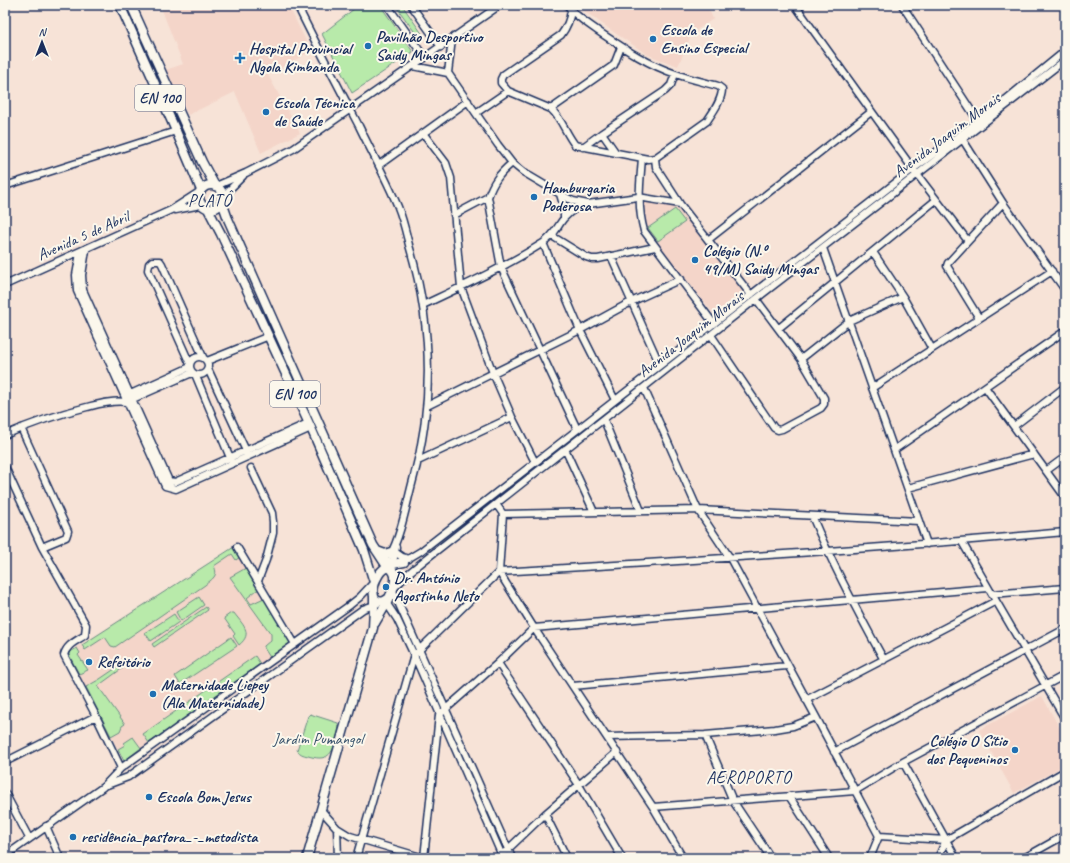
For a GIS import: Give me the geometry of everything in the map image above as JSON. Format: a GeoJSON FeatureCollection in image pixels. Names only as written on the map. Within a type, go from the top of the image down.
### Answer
{"type":"FeatureCollection","features":[{"type":"Feature","properties":{"kind":"main road","name":"EN 100"},"geometry":{"type":"LineString","coordinates":[[120,5],[176,131],[200,191],[198,197],[221,234],[364,550],[374,582],[373,592],[385,598]]}},
{"type":"Feature","properties":{"kind":"main road","name":"EN 100"},"geometry":{"type":"LineString","coordinates":[[131,5],[215,186],[220,189],[228,219],[386,562],[395,576],[373,628],[307,858]]}},
{"type":"Feature","properties":{"kind":"main road"},"geometry":{"type":"LineString","coordinates":[[165,108],[176,103]]}},
{"type":"Feature","properties":{"kind":"main road"},"geometry":{"type":"LineString","coordinates":[[200,191],[205,186],[215,186]]}},
{"type":"Feature","properties":{"kind":"main road"},"geometry":{"type":"LineString","coordinates":[[205,207],[215,209],[222,199]]}},
{"type":"Feature","properties":{"kind":"main road"},"geometry":{"type":"LineString","coordinates":[[374,582],[380,572],[384,569],[386,562],[385,554],[393,552]]}},
{"type":"Feature","properties":{"kind":"main road"},"geometry":{"type":"LineString","coordinates":[[386,562],[406,561]]}},
{"type":"Feature","properties":{"kind":"main road","name":"EN 100"},"geometry":{"type":"LineString","coordinates":[[373,628],[385,598]]}},
{"type":"Feature","properties":{"kind":"street"},"geometry":{"type":"LineString","coordinates":[[297,5],[379,165],[399,209],[414,263],[423,305],[429,368],[424,433],[396,542],[393,552],[386,562]]}},
{"type":"Feature","properties":{"kind":"street"},"geometry":{"type":"LineString","coordinates":[[387,5],[425,58]]}},
{"type":"Feature","properties":{"kind":"street"},"geometry":{"type":"LineString","coordinates":[[411,5],[441,47]]}},
{"type":"Feature","properties":{"kind":"street"},"geometry":{"type":"LineString","coordinates":[[795,5],[871,112],[968,241]]}},
{"type":"Feature","properties":{"kind":"street"},"geometry":{"type":"LineString","coordinates":[[902,5],[978,121]]}},
{"type":"Feature","properties":{"kind":"street"},"geometry":{"type":"LineString","coordinates":[[215,186],[246,173],[293,149],[441,47],[497,6]]}},
{"type":"Feature","properties":{"kind":"street"},"geometry":{"type":"LineString","coordinates":[[569,8],[621,47],[675,74],[718,86],[722,89],[722,95],[712,114],[706,121],[655,158],[648,159],[575,145],[557,114],[551,109],[508,91],[501,83],[501,79],[504,75],[561,36],[570,20],[569,8]]}},
{"type":"Feature","properties":{"kind":"street"},"geometry":{"type":"LineString","coordinates":[[452,39],[448,73],[512,163],[523,172],[560,194],[573,201],[588,204]]}},
{"type":"Feature","properties":{"kind":"street"},"geometry":{"type":"LineString","coordinates":[[551,109],[614,65],[621,47]]}},
{"type":"Feature","properties":{"kind":"street","name":"Avenida Joaquim Morais"},"geometry":{"type":"LineString","coordinates":[[406,561],[714,324],[823,248],[1065,51]]}},
{"type":"Feature","properties":{"kind":"street","name":"Avenida Joaquim Morais"},"geometry":{"type":"LineString","coordinates":[[104,787],[128,777],[356,614],[385,598],[415,568],[711,335],[753,297],[915,172],[963,140],[1065,60]]}},
{"type":"Feature","properties":{"kind":"street"},"geometry":{"type":"LineString","coordinates":[[413,66],[448,73]]}},
{"type":"Feature","properties":{"kind":"street"},"geometry":{"type":"LineString","coordinates":[[583,147],[665,91],[671,85],[675,74]]}},
{"type":"Feature","properties":{"kind":"street"},"geometry":{"type":"LineString","coordinates":[[476,113],[508,91]]}},
{"type":"Feature","properties":{"kind":"street"},"geometry":{"type":"LineString","coordinates":[[379,165],[468,102]]}},
{"type":"Feature","properties":{"kind":"street"},"geometry":{"type":"LineString","coordinates":[[708,240],[871,112]]}},
{"type":"Feature","properties":{"kind":"street"},"geometry":{"type":"LineString","coordinates":[[5,186],[176,131]]}},
{"type":"Feature","properties":{"kind":"street"},"geometry":{"type":"LineString","coordinates":[[423,133],[446,163],[451,178],[461,287],[493,373],[512,418],[534,462]]}},
{"type":"Feature","properties":{"kind":"street"},"geometry":{"type":"LineString","coordinates":[[602,133],[616,153]]}},
{"type":"Feature","properties":{"kind":"street"},"geometry":{"type":"LineString","coordinates":[[963,140],[1003,203],[1065,290]]}},
{"type":"Feature","properties":{"kind":"street"},"geometry":{"type":"LineString","coordinates":[[642,158],[638,197],[644,231],[714,324]]}},
{"type":"Feature","properties":{"kind":"street"},"geometry":{"type":"LineString","coordinates":[[655,158],[656,167],[680,204],[802,359],[824,398],[824,404],[821,408],[782,429],[778,430],[774,428],[711,335]]}},
{"type":"Feature","properties":{"kind":"street"},"geometry":{"type":"LineString","coordinates":[[512,163],[502,170],[493,182],[488,197],[501,266],[577,429]]}},
{"type":"Feature","properties":{"kind":"street"},"geometry":{"type":"LineString","coordinates":[[222,199],[246,173]]}},
{"type":"Feature","properties":{"kind":"street","name":"Avenida 5 de Abril"},"geometry":{"type":"LineString","coordinates":[[5,285],[80,253],[171,210],[200,191]]}},
{"type":"Feature","properties":{"kind":"street"},"geometry":{"type":"LineString","coordinates":[[560,194],[564,208],[564,218]]}},
{"type":"Feature","properties":{"kind":"street"},"geometry":{"type":"LineString","coordinates":[[454,215],[488,197]]}},
{"type":"Feature","properties":{"kind":"street"},"geometry":{"type":"LineString","coordinates":[[423,305],[461,287],[543,243],[552,236],[564,218],[578,207],[588,204],[638,197],[680,204]]}},
{"type":"Feature","properties":{"kind":"street"},"geometry":{"type":"LineString","coordinates":[[779,328],[936,200]]}},
{"type":"Feature","properties":{"kind":"street"},"geometry":{"type":"LineString","coordinates":[[979,318],[948,266],[948,263],[1003,203]]}},
{"type":"Feature","properties":{"kind":"street","name":"Avenida 5 de Abril"},"geometry":{"type":"LineString","coordinates":[[171,210],[205,207]]}},
{"type":"Feature","properties":{"kind":"street"},"geometry":{"type":"LineString","coordinates":[[552,236],[586,257],[592,259],[656,247]]}},
{"type":"Feature","properties":{"kind":"street"},"geometry":{"type":"LineString","coordinates":[[543,243],[580,330],[615,400]]}},
{"type":"Feature","properties":{"kind":"street"},"geometry":{"type":"LineString","coordinates":[[823,248],[927,544]]}},
{"type":"Feature","properties":{"kind":"street"},"geometry":{"type":"LineString","coordinates":[[86,250],[82,276],[83,290],[126,399]]}},
{"type":"Feature","properties":{"kind":"street"},"geometry":{"type":"LineString","coordinates":[[873,252],[903,297],[932,349]]}},
{"type":"Feature","properties":{"kind":"street"},"geometry":{"type":"LineString","coordinates":[[80,253],[76,275],[77,291],[165,486],[171,485],[309,426]]}},
{"type":"Feature","properties":{"kind":"street"},"geometry":{"type":"LineString","coordinates":[[611,256],[660,365]]}},
{"type":"Feature","properties":{"kind":"street"},"geometry":{"type":"LineString","coordinates":[[231,460],[148,270],[147,266],[152,261],[160,262],[162,264],[247,453]]}},
{"type":"Feature","properties":{"kind":"street"},"geometry":{"type":"LineString","coordinates":[[872,388],[1052,271]]}},
{"type":"Feature","properties":{"kind":"street"},"geometry":{"type":"LineString","coordinates":[[427,406],[541,350],[631,302],[681,279]]}},
{"type":"Feature","properties":{"kind":"street"},"geometry":{"type":"LineString","coordinates":[[802,359],[849,321],[903,297]]}},
{"type":"Feature","properties":{"kind":"street"},"geometry":{"type":"LineString","coordinates":[[894,450],[1065,331]]}},
{"type":"Feature","properties":{"kind":"street"},"geometry":{"type":"LineString","coordinates":[[208,369],[204,374],[198,375],[192,369],[191,361],[196,357],[205,359],[268,336]]}},
{"type":"Feature","properties":{"kind":"street"},"geometry":{"type":"LineString","coordinates":[[5,435],[65,413],[126,399],[192,369]]}},
{"type":"Feature","properties":{"kind":"street"},"geometry":{"type":"LineString","coordinates":[[1014,426],[1065,386]]}},
{"type":"Feature","properties":{"kind":"street"},"geometry":{"type":"LineString","coordinates":[[985,387],[1065,497]]}},
{"type":"Feature","properties":{"kind":"street"},"geometry":{"type":"LineString","coordinates":[[644,388],[698,510],[730,558],[879,836]]}},
{"type":"Feature","properties":{"kind":"street"},"geometry":{"type":"LineString","coordinates":[[418,461],[512,418]]}},
{"type":"Feature","properties":{"kind":"street"},"geometry":{"type":"LineString","coordinates":[[604,420],[641,511]]}},
{"type":"Feature","properties":{"kind":"street"},"geometry":{"type":"LineString","coordinates":[[21,428],[68,531],[66,537],[42,547]]}},
{"type":"Feature","properties":{"kind":"street"},"geometry":{"type":"LineString","coordinates":[[565,449],[594,512]]}},
{"type":"Feature","properties":{"kind":"street"},"geometry":{"type":"LineString","coordinates":[[908,488],[1034,454]]}},
{"type":"Feature","properties":{"kind":"street"},"geometry":{"type":"LineString","coordinates":[[1046,471],[1065,457]]}},
{"type":"Feature","properties":{"kind":"street"},"geometry":{"type":"LineString","coordinates":[[5,467],[42,547],[86,625],[85,636],[69,646],[65,650],[64,655],[121,768]]}},
{"type":"Feature","properties":{"kind":"street"},"geometry":{"type":"LineString","coordinates":[[251,468],[272,513],[273,522],[273,533],[268,553],[258,581]]}},
{"type":"Feature","properties":{"kind":"street"},"geometry":{"type":"LineString","coordinates":[[496,504],[503,514],[499,572],[534,628],[654,807],[684,858]]}},
{"type":"Feature","properties":{"kind":"street"},"geometry":{"type":"LineString","coordinates":[[503,514],[698,510],[919,521]]}},
{"type":"Feature","properties":{"kind":"street"},"geometry":{"type":"LineString","coordinates":[[812,516],[851,600],[884,660]]}},
{"type":"Feature","properties":{"kind":"street"},"geometry":{"type":"LineString","coordinates":[[356,858],[414,655],[499,572],[962,542],[1065,532]]}},
{"type":"Feature","properties":{"kind":"street"},"geometry":{"type":"LineString","coordinates":[[962,542],[1065,719]]}},
{"type":"Feature","properties":{"kind":"street"},"geometry":{"type":"LineString","coordinates":[[238,546],[296,644]]}},
{"type":"Feature","properties":{"kind":"street"},"geometry":{"type":"LineString","coordinates":[[393,552],[406,561]]}},
{"type":"Feature","properties":{"kind":"street"},"geometry":{"type":"LineString","coordinates":[[5,856],[28,838],[104,787],[121,768],[350,605],[374,582]]}},
{"type":"Feature","properties":{"kind":"street"},"geometry":{"type":"LineString","coordinates":[[321,810],[337,828],[350,836],[424,858],[440,715],[498,663],[534,628],[988,588]]}},
{"type":"Feature","properties":{"kind":"street"},"geometry":{"type":"LineString","coordinates":[[992,594],[1065,588]]}},
{"type":"Feature","properties":{"kind":"street"},"geometry":{"type":"LineString","coordinates":[[385,598],[419,650],[512,858]]}},
{"type":"Feature","properties":{"kind":"street"},"geometry":{"type":"LineString","coordinates":[[385,598],[414,655],[501,857],[545,814],[617,752]]}},
{"type":"Feature","properties":{"kind":"street"},"geometry":{"type":"LineString","coordinates":[[806,700],[996,601]]}},
{"type":"Feature","properties":{"kind":"street"},"geometry":{"type":"LineString","coordinates":[[834,752],[1065,629]]}},
{"type":"Feature","properties":{"kind":"street"},"geometry":{"type":"LineString","coordinates":[[498,663],[578,785],[622,858]]}},
{"type":"Feature","properties":{"kind":"street"},"geometry":{"type":"LineString","coordinates":[[266,665],[272,674]]}},
{"type":"Feature","properties":{"kind":"street"},"geometry":{"type":"LineString","coordinates":[[573,686],[787,666]]}},
{"type":"Feature","properties":{"kind":"street"},"geometry":{"type":"LineString","coordinates":[[654,807],[855,791],[903,762],[1065,675]]}},
{"type":"Feature","properties":{"kind":"street"},"geometry":{"type":"LineString","coordinates":[[5,762],[96,716]]}},
{"type":"Feature","properties":{"kind":"street"},"geometry":{"type":"LineString","coordinates":[[607,737],[705,735],[793,726],[816,717]]}},
{"type":"Feature","properties":{"kind":"street"},"geometry":{"type":"LineString","coordinates":[[705,735],[733,800],[771,858]]}},
{"type":"Feature","properties":{"kind":"street"},"geometry":{"type":"LineString","coordinates":[[903,762],[956,858]]}},
{"type":"Feature","properties":{"kind":"street"},"geometry":{"type":"LineString","coordinates":[[879,836],[946,840],[1065,771]]}},
{"type":"Feature","properties":{"kind":"street"},"geometry":{"type":"LineString","coordinates":[[5,793],[28,838]]}},
{"type":"Feature","properties":{"kind":"street"},"geometry":{"type":"LineString","coordinates":[[789,796],[829,858]]}},
{"type":"Feature","properties":{"kind":"street"},"geometry":{"type":"LineString","coordinates":[[545,814],[567,858]]}},
{"type":"Feature","properties":{"kind":"street"},"geometry":{"type":"LineString","coordinates":[[46,826],[60,858]]}},
{"type":"Feature","properties":{"kind":"street"},"geometry":{"type":"LineString","coordinates":[[337,828],[338,858]]}},
{"type":"Feature","properties":{"kind":"street"},"geometry":{"type":"LineString","coordinates":[[1024,858],[1065,835]]}},
{"type":"Feature","properties":{"kind":"street"},"geometry":{"type":"LineString","coordinates":[[870,858],[879,836]]}},
{"type":"Feature","properties":{"kind":"street"},"geometry":{"type":"LineString","coordinates":[[938,858],[946,840]]}},
{"type":"Feature","properties":{"kind":"shaded area","name":"Hospital Provincial Ngola Kimbanda"},"geometry":{"type":"Polygon","coordinates":[[[160,5],[288,5],[311,51],[268,75],[300,133],[261,153],[235,92],[188,115],[166,70],[183,64],[160,5]]]}},
{"type":"Feature","properties":{"kind":"shaded area"},"geometry":{"type":"Polygon","coordinates":[[[576,5],[707,5],[713,19],[692,33],[678,66],[648,55],[576,5]]]}},
{"type":"Feature","properties":{"kind":"shaded area","name":"Colégio (N.º 49/M) Saidy Mingas"},"geometry":{"type":"Polygon","coordinates":[[[643,200],[679,207],[743,291],[714,314],[647,230],[643,200]]]}},
{"type":"Feature","properties":{"kind":"shaded area"},"geometry":{"type":"Polygon","coordinates":[[[234,547],[291,644],[124,761],[68,653],[234,547]]]}},
{"type":"Feature","properties":{"kind":"shaded area"},"geometry":{"type":"Polygon","coordinates":[[[1042,696],[1065,738],[1065,765],[1014,793],[979,730],[1042,696]]]}},
{"type":"Feature","properties":{"kind":"green space","name":"Pavilhão Desportivo Saidy Mingas"},"geometry":{"type":"Polygon","coordinates":[[[359,5],[380,5],[413,52],[352,93],[322,34],[359,5]]]}},
{"type":"Feature","properties":{"kind":"green space"},"geometry":{"type":"Polygon","coordinates":[[[395,5],[402,5],[423,35],[419,38],[395,5]]]}},
{"type":"Feature","properties":{"kind":"green space"},"geometry":{"type":"Polygon","coordinates":[[[675,209],[685,222],[658,241],[648,228],[675,209]]]}},
{"type":"Feature","properties":{"kind":"green space"},"geometry":{"type":"Polygon","coordinates":[[[234,547],[240,557],[236,560],[232,554],[214,566],[216,572],[215,575],[205,585],[115,647],[111,646],[105,637],[85,650],[82,645],[234,547]]]}},
{"type":"Feature","properties":{"kind":"green space"},"geometry":{"type":"Polygon","coordinates":[[[246,568],[260,591],[257,590],[247,598],[251,604],[264,598],[291,644],[271,659],[264,646],[271,640],[271,634],[230,577],[246,568]]]}},
{"type":"Feature","properties":{"kind":"green space"},"geometry":{"type":"Polygon","coordinates":[[[199,597],[204,605],[181,621],[176,612],[199,597]]]}},
{"type":"Feature","properties":{"kind":"green space"},"geometry":{"type":"Polygon","coordinates":[[[206,607],[208,610],[154,647],[152,644],[206,607]]]}},
{"type":"Feature","properties":{"kind":"green space"},"geometry":{"type":"Polygon","coordinates":[[[231,613],[234,613],[240,621],[246,633],[246,636],[239,645],[233,636],[235,634],[224,618],[231,613]]]}},
{"type":"Feature","properties":{"kind":"green space"},"geometry":{"type":"Polygon","coordinates":[[[174,614],[179,622],[151,641],[145,633],[174,614]]]}},
{"type":"Feature","properties":{"kind":"green space"},"geometry":{"type":"Polygon","coordinates":[[[231,637],[237,646],[180,684],[175,676],[231,637]]]}},
{"type":"Feature","properties":{"kind":"green space"},"geometry":{"type":"Polygon","coordinates":[[[77,648],[80,653],[78,655],[88,670],[79,674],[68,653],[77,648]]]}},
{"type":"Feature","properties":{"kind":"green space"},"geometry":{"type":"Polygon","coordinates":[[[255,656],[261,665],[149,743],[143,734],[255,656]]]}},
{"type":"Feature","properties":{"kind":"green space"},"geometry":{"type":"Polygon","coordinates":[[[122,664],[124,667],[98,686],[125,724],[122,726],[120,731],[111,736],[86,687],[122,664]]]}},
{"type":"Feature","properties":{"kind":"green space","name":"Jardim Pumangol"},"geometry":{"type":"Polygon","coordinates":[[[310,714],[338,723],[339,725],[336,741],[332,751],[323,758],[305,755],[297,750],[308,716],[310,714]]]}},
{"type":"Feature","properties":{"kind":"green space"},"geometry":{"type":"Polygon","coordinates":[[[133,737],[141,748],[124,761],[118,749],[125,745],[124,743],[133,737]]]}},
{"type":"Feature","properties":{"kind":"place","name":"Escola de Ensino Especial"},"geometry":{"type":"Point","coordinates":[653,39]}},
{"type":"Feature","properties":{"kind":"place","name":"Pavilhão Desportivo Saidy Mingas"},"geometry":{"type":"Point","coordinates":[368,46]}},
{"type":"Feature","properties":{"kind":"place","name":"Hospital Provincial Ngola Kimbanda"},"geometry":{"type":"Point","coordinates":[240,58]}},
{"type":"Feature","properties":{"kind":"place","name":"Escola Técnica de Saúde"},"geometry":{"type":"Point","coordinates":[266,112]}},
{"type":"Feature","properties":{"kind":"place","name":"Hamburgaria Poderosa"},"geometry":{"type":"Point","coordinates":[534,197]}},
{"type":"Feature","properties":{"kind":"place","name":"Colégio (N.º 49/M) Saidy Mingas"},"geometry":{"type":"Point","coordinates":[695,260]}},
{"type":"Feature","properties":{"kind":"place","name":"Dr. António Agostinho Neto"},"geometry":{"type":"Point","coordinates":[386,587]}},
{"type":"Feature","properties":{"kind":"place","name":"Refeitório"},"geometry":{"type":"Point","coordinates":[89,662]}},
{"type":"Feature","properties":{"kind":"place","name":"Maternidade Liepey (Ala Maternidade)"},"geometry":{"type":"Point","coordinates":[153,694]}},
{"type":"Feature","properties":{"kind":"place","name":"Colégio O Sítio dos Pequeninos"},"geometry":{"type":"Point","coordinates":[1015,750]}},
{"type":"Feature","properties":{"kind":"place","name":"Escola Bom Jesus"},"geometry":{"type":"Point","coordinates":[149,797]}},
{"type":"Feature","properties":{"kind":"place","name":"residência_pastora_-_metodista"},"geometry":{"type":"Point","coordinates":[73,837]}},
{"type":"Feature","properties":{"kind":"district","name":"PLATÔ"},"geometry":{"type":"Point","coordinates":[210,200]}},
{"type":"Feature","properties":{"kind":"district","name":"AEROPORTO"},"geometry":{"type":"Point","coordinates":[749,777]}}]}
